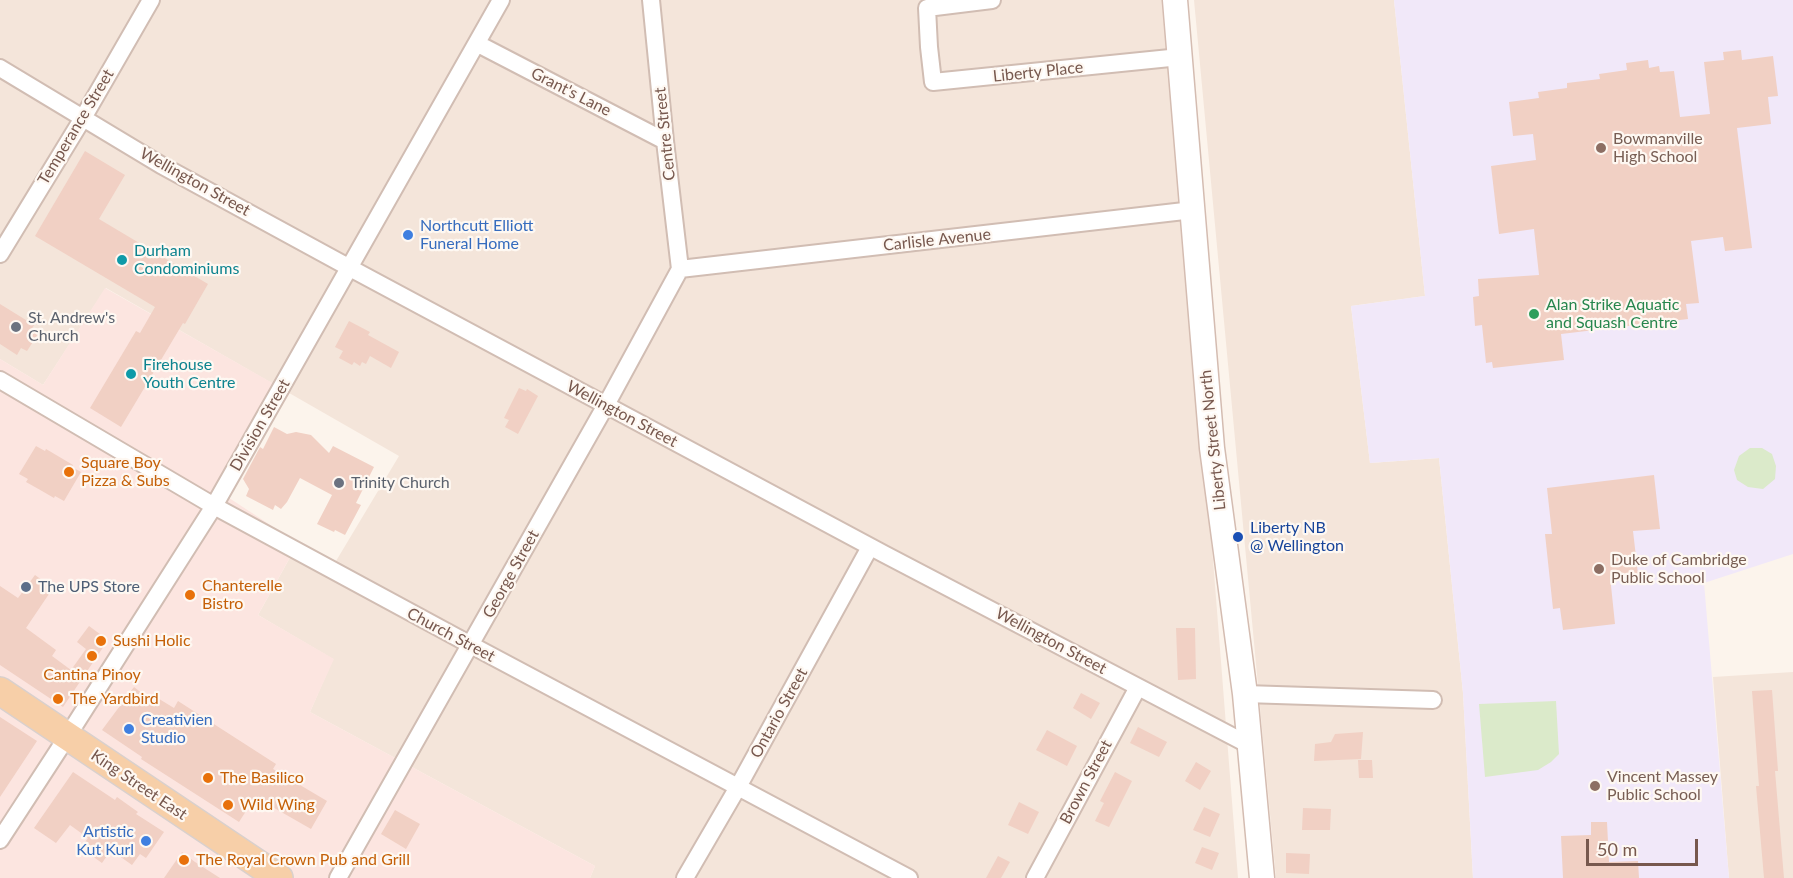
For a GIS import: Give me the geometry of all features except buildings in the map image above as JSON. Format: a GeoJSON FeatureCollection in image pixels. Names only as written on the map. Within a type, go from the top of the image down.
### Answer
{"type":"FeatureCollection","features":[{"type":"Feature","properties":{"kind":"main road","name":"Liberty Street North"},"geometry":{"type":"LineString","coordinates":[[1175,0],[1212,448],[1245,694],[1262,878]]}},
{"type":"Feature","properties":{"kind":"main road","name":"King Street East"},"geometry":{"type":"LineString","coordinates":[[0,691],[279,878]]}},
{"type":"Feature","properties":{"kind":"street","name":"Temperance Street"},"geometry":{"type":"LineString","coordinates":[[0,254],[83,118],[151,0]]}},
{"type":"Feature","properties":{"kind":"street","name":"Division Street"},"geometry":{"type":"LineString","coordinates":[[0,840],[214,506],[501,0]]}},
{"type":"Feature","properties":{"kind":"street","name":"Centre Street"},"geometry":{"type":"LineString","coordinates":[[651,0],[680,269]]}},
{"type":"Feature","properties":{"kind":"street","name":"Liberty Place"},"geometry":{"type":"LineString","coordinates":[[992,0],[927,8],[928,47],[933,82],[1180,57]]}},
{"type":"Feature","properties":{"kind":"street","name":"Grant's Lane"},"geometry":{"type":"LineString","coordinates":[[477,44],[665,141]]}},
{"type":"Feature","properties":{"kind":"street","name":"Wellington Street"},"geometry":{"type":"LineString","coordinates":[[0,68],[161,165],[350,268],[870,547],[1251,746]]}},
{"type":"Feature","properties":{"kind":"street","name":"Carlisle Avenue"},"geometry":{"type":"LineString","coordinates":[[680,269],[1193,210]]}},
{"type":"Feature","properties":{"kind":"street","name":"George Street"},"geometry":{"type":"LineString","coordinates":[[338,878],[606,405],[680,269]]}},
{"type":"Feature","properties":{"kind":"street","name":"Church Street"},"geometry":{"type":"LineString","coordinates":[[0,380],[214,506],[909,878]]}},
{"type":"Feature","properties":{"kind":"street","name":"Ontario Street"},"geometry":{"type":"LineString","coordinates":[[685,878],[738,787],[870,547]]}},
{"type":"Feature","properties":{"kind":"street","name":"Brown Street"},"geometry":{"type":"LineString","coordinates":[[1035,878],[1138,687]]}},
{"type":"Feature","properties":{"kind":"street"},"geometry":{"type":"LineString","coordinates":[[1245,694],[1433,700]]}},
{"type":"Feature","properties":{"kind":"shaded area"},"geometry":{"type":"Polygon","coordinates":[[[0,0],[1169,0],[1238,878],[590,878],[595,866],[310,712],[333,659],[258,615],[298,543],[336,561],[399,456],[106,288],[43,385],[0,359],[0,0]]]}},
{"type":"Feature","properties":{"kind":"shaded area"},"geometry":{"type":"Polygon","coordinates":[[[1194,0],[1394,0],[1425,296],[1351,306],[1370,463],[1439,458],[1463,693],[1473,878],[1276,878],[1194,0]]]}},
{"type":"Feature","properties":{"kind":"shaded area"},"geometry":{"type":"Polygon","coordinates":[[[1394,0],[1793,0],[1793,554],[1704,583],[1729,878],[1473,878],[1463,693],[1439,458],[1370,463],[1351,306],[1425,296],[1394,0]]]}},
{"type":"Feature","properties":{"kind":"shaded area"},"geometry":{"type":"Polygon","coordinates":[[[105,288],[290,393],[226,496],[298,543],[258,615],[334,659],[310,712],[595,866],[590,878],[0,878],[0,359],[43,385],[105,288]]]}},
{"type":"Feature","properties":{"kind":"shaded area"},"geometry":{"type":"Polygon","coordinates":[[[1793,672],[1793,878],[1729,878],[1713,677],[1793,672]]]}},
{"type":"Feature","properties":{"kind":"green space"},"geometry":{"type":"Polygon","coordinates":[[[1750,448],[1762,448],[1772,454],[1776,466],[1775,479],[1763,489],[1748,487],[1737,480],[1734,470],[1739,456],[1750,448]]]}},
{"type":"Feature","properties":{"kind":"green space"},"geometry":{"type":"Polygon","coordinates":[[[1556,701],[1559,754],[1538,770],[1485,777],[1479,704],[1556,701]]]}},
{"type":"Feature","properties":{"kind":"place","name":"Bowmanville High School"},"geometry":{"type":"Point","coordinates":[1601,148]}},
{"type":"Feature","properties":{"kind":"place","name":"Northcutt Elliott Funeral Home"},"geometry":{"type":"Point","coordinates":[408,235]}},
{"type":"Feature","properties":{"kind":"place","name":"Durham Condominiums"},"geometry":{"type":"Point","coordinates":[122,260]}},
{"type":"Feature","properties":{"kind":"place","name":"Alan Strike Aquatic and Squash Centre"},"geometry":{"type":"Point","coordinates":[1534,314]}},
{"type":"Feature","properties":{"kind":"place","name":"St. Andrew's Church"},"geometry":{"type":"Point","coordinates":[16,327]}},
{"type":"Feature","properties":{"kind":"place","name":"Firehouse Youth Centre"},"geometry":{"type":"Point","coordinates":[131,374]}},
{"type":"Feature","properties":{"kind":"place","name":"Square Boy Pizza & Subs"},"geometry":{"type":"Point","coordinates":[69,472]}},
{"type":"Feature","properties":{"kind":"place","name":"Trinity Church"},"geometry":{"type":"Point","coordinates":[339,483]}},
{"type":"Feature","properties":{"kind":"place","name":"Liberty NB @ Wellington"},"geometry":{"type":"Point","coordinates":[1238,537]}},
{"type":"Feature","properties":{"kind":"place","name":"Duke of Cambridge Public School"},"geometry":{"type":"Point","coordinates":[1599,569]}},
{"type":"Feature","properties":{"kind":"place","name":"The UPS Store"},"geometry":{"type":"Point","coordinates":[26,587]}},
{"type":"Feature","properties":{"kind":"place","name":"Chanterelle Bistro"},"geometry":{"type":"Point","coordinates":[190,595]}},
{"type":"Feature","properties":{"kind":"place","name":"Sushi Holic"},"geometry":{"type":"Point","coordinates":[101,641]}},
{"type":"Feature","properties":{"kind":"place","name":"Cantina Pinoy"},"geometry":{"type":"Point","coordinates":[92,656]}},
{"type":"Feature","properties":{"kind":"place","name":"The Yardbird"},"geometry":{"type":"Point","coordinates":[58,699]}},
{"type":"Feature","properties":{"kind":"place","name":"Creativien Studio"},"geometry":{"type":"Point","coordinates":[129,729]}},
{"type":"Feature","properties":{"kind":"place","name":"The Basilico"},"geometry":{"type":"Point","coordinates":[208,778]}},
{"type":"Feature","properties":{"kind":"place","name":"Vincent Massey Public School"},"geometry":{"type":"Point","coordinates":[1595,786]}},
{"type":"Feature","properties":{"kind":"place","name":"Wild Wing"},"geometry":{"type":"Point","coordinates":[228,805]}},
{"type":"Feature","properties":{"kind":"place","name":"Artistic Kut Kurl"},"geometry":{"type":"Point","coordinates":[146,841]}},
{"type":"Feature","properties":{"kind":"place","name":"The Royal Crown Pub and Grill"},"geometry":{"type":"Point","coordinates":[184,860]}}]}
